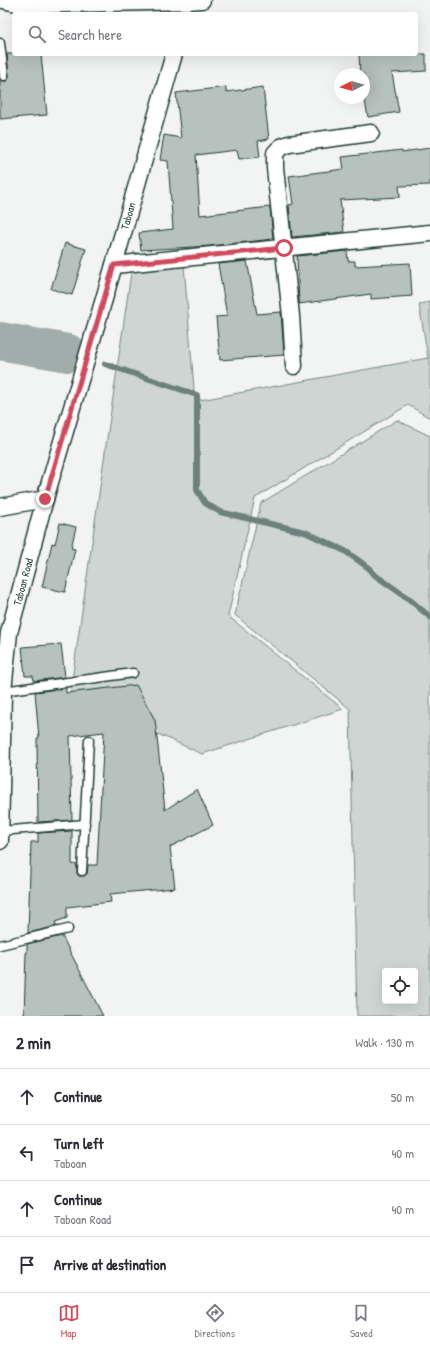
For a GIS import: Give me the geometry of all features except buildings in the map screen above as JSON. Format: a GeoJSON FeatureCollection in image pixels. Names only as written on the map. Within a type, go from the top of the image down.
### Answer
{"type":"FeatureCollection","features":[{"type":"Feature","properties":{"kind":"street"},"geometry":{"type":"LineString","coordinates":[[3,0],[25,5],[191,4]]}},
{"type":"Feature","properties":{"kind":"street","name":"Taboan"},"geometry":{"type":"LineString","coordinates":[[81,377],[173,56]]}},
{"type":"Feature","properties":{"kind":"street"},"geometry":{"type":"LineString","coordinates":[[294,366],[291,316],[274,156],[277,150],[290,144],[371,133]]}},
{"type":"Feature","properties":{"kind":"street"},"geometry":{"type":"LineString","coordinates":[[114,265],[430,233]]}},
{"type":"Feature","properties":{"kind":"street","name":"Taboan Road"},"geometry":{"type":"LineString","coordinates":[[0,841],[2,700],[9,633],[45,499],[81,377]]}},
{"type":"Feature","properties":{"kind":"street"},"geometry":{"type":"LineString","coordinates":[[0,507],[45,499]]}},
{"type":"Feature","properties":{"kind":"lane"},"geometry":{"type":"LineString","coordinates":[[0,43],[4,76]]}},
{"type":"Feature","properties":{"kind":"lane"},"geometry":{"type":"LineString","coordinates":[[2,700],[133,673]]}},
{"type":"Feature","properties":{"kind":"lane"},"geometry":{"type":"LineString","coordinates":[[82,871],[89,740]]}},
{"type":"Feature","properties":{"kind":"lane"},"geometry":{"type":"LineString","coordinates":[[0,831],[85,824]]}},
{"type":"Feature","properties":{"kind":"lane"},"geometry":{"type":"LineString","coordinates":[[0,945],[68,929]]}},
{"type":"Feature","properties":{"kind":"shaded area"},"geometry":{"type":"Polygon","coordinates":[[[134,252],[184,265],[195,401],[428,358],[419,304],[430,302],[430,418],[408,405],[255,498],[228,616],[343,709],[202,754],[70,694],[134,252]]]}},
{"type":"Feature","properties":{"kind":"shaded area"},"geometry":{"type":"Polygon","coordinates":[[[397,420],[430,436],[430,1016],[357,1016],[350,709],[235,615],[261,503],[397,420]]]}},
{"type":"Feature","properties":{"kind":"waterway"},"geometry":{"type":"LineString","coordinates":[[0,341],[68,353]]}},
{"type":"Feature","properties":{"kind":"waterway"},"geometry":{"type":"LineString","coordinates":[[105,364],[197,395],[197,490],[205,503],[220,512],[305,532],[345,551],[369,568],[372,573],[409,599],[430,617]]}},
{"type":"Feature","properties":{"kind":"route"},"geometry":{"type":"LineString","coordinates":[[45,499],[114,265],[284,248]]}}]}
